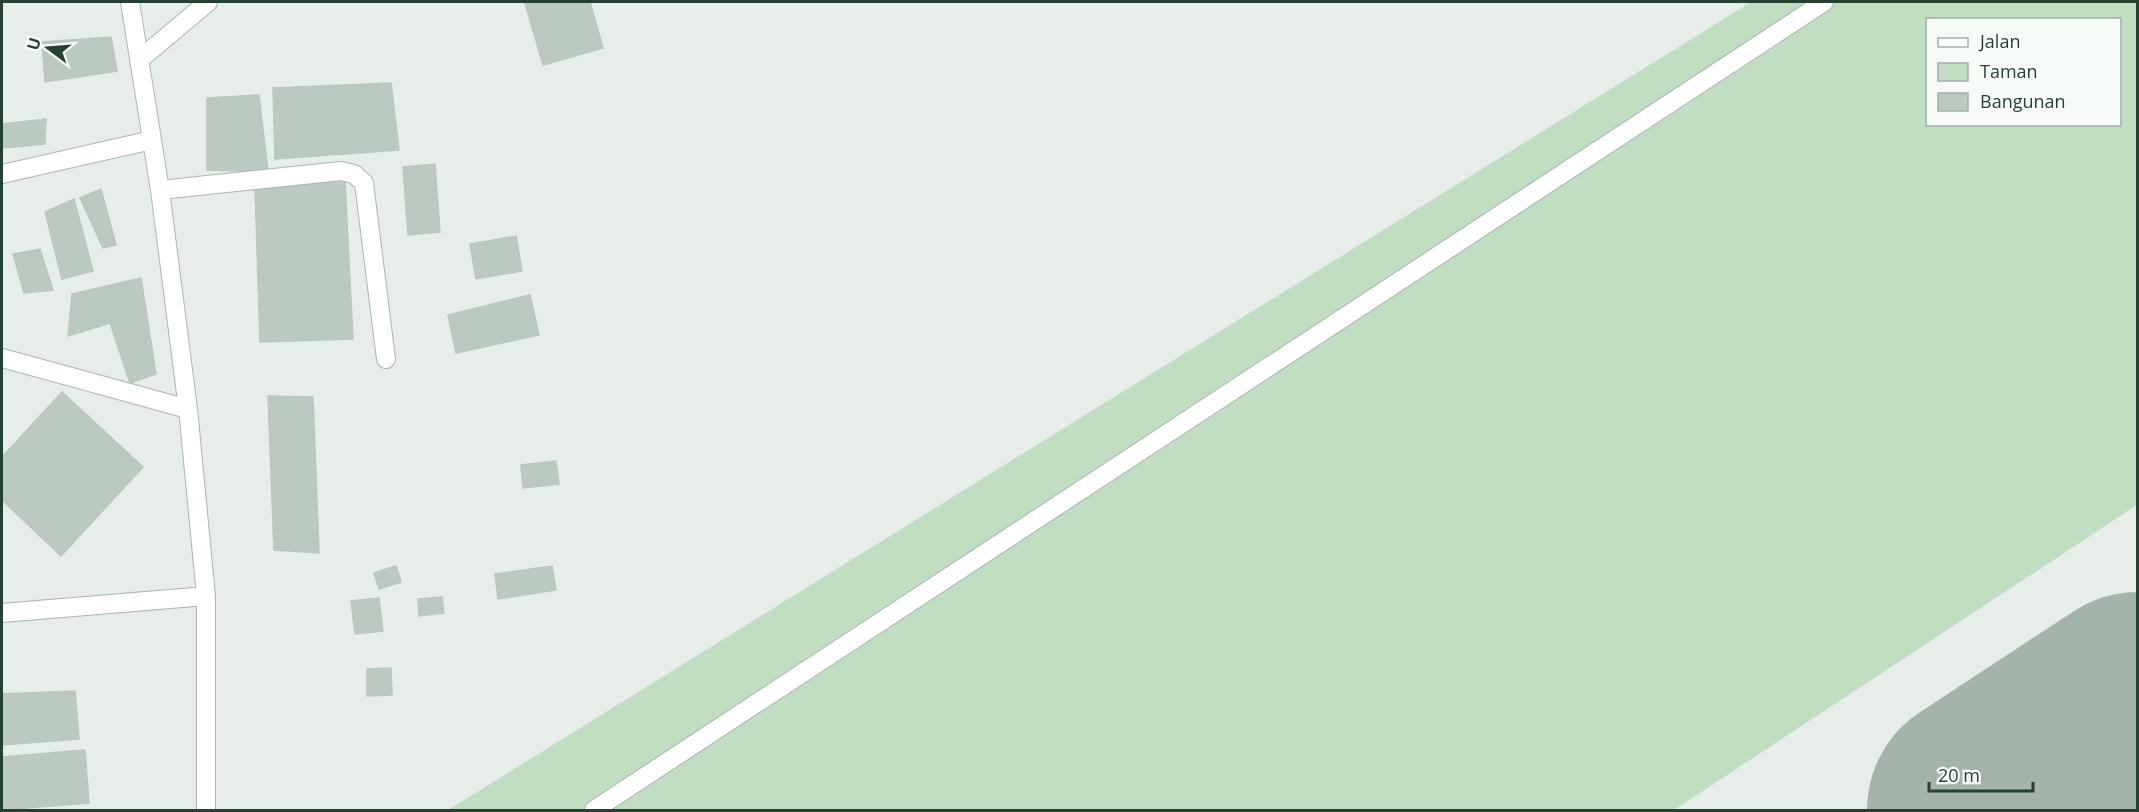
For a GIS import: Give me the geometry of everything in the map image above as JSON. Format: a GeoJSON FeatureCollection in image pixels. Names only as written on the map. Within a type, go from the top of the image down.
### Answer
{"type":"FeatureCollection","features":[{"type":"Feature","properties":{"kind":"street"},"geometry":{"type":"LineString","coordinates":[[130,2],[160,190],[188,409],[206,596],[206,810]]}},
{"type":"Feature","properties":{"kind":"street"},"geometry":{"type":"LineString","coordinates":[[139,60],[208,2]]}},
{"type":"Feature","properties":{"kind":"street"},"geometry":{"type":"LineString","coordinates":[[594,810],[1824,2]]}},
{"type":"Feature","properties":{"kind":"street"},"geometry":{"type":"LineString","coordinates":[[2,174],[152,140]]}},
{"type":"Feature","properties":{"kind":"street"},"geometry":{"type":"LineString","coordinates":[[160,190],[340,171],[354,174],[364,183],[386,359]]}},
{"type":"Feature","properties":{"kind":"street"},"geometry":{"type":"LineString","coordinates":[[2,357],[188,409]]}},
{"type":"Feature","properties":{"kind":"street"},"geometry":{"type":"LineString","coordinates":[[2,613],[206,596]]}},
{"type":"Feature","properties":{"kind":"green space"},"geometry":{"type":"Polygon","coordinates":[[[1751,2],[2137,2],[2137,505],[1674,810],[448,810],[1751,2]]]}},
{"type":"Feature","properties":{"kind":"building"},"geometry":{"type":"Polygon","coordinates":[[[590,2],[603,48],[543,65],[525,3],[590,2]]]}},
{"type":"Feature","properties":{"kind":"building"},"geometry":{"type":"Polygon","coordinates":[[[111,37],[117,71],[45,82],[42,42],[111,37]]]}},
{"type":"Feature","properties":{"kind":"building"},"geometry":{"type":"Polygon","coordinates":[[[391,83],[399,150],[275,159],[273,88],[391,83]]]}},
{"type":"Feature","properties":{"kind":"building"},"geometry":{"type":"Polygon","coordinates":[[[259,95],[268,172],[207,170],[207,98],[259,95]]]}},
{"type":"Feature","properties":{"kind":"building"},"geometry":{"type":"Polygon","coordinates":[[[46,119],[45,144],[2,148],[2,124],[46,119]]]}},
{"type":"Feature","properties":{"kind":"building"},"geometry":{"type":"Polygon","coordinates":[[[435,164],[440,232],[408,235],[403,167],[435,164]]]}},
{"type":"Feature","properties":{"kind":"building"},"geometry":{"type":"Polygon","coordinates":[[[345,182],[353,339],[260,342],[255,187],[345,182]]]}},
{"type":"Feature","properties":{"kind":"building"},"geometry":{"type":"Polygon","coordinates":[[[101,189],[116,245],[103,248],[80,198],[101,189]]]}},
{"type":"Feature","properties":{"kind":"building"},"geometry":{"type":"Polygon","coordinates":[[[74,199],[93,271],[62,279],[45,212],[74,199]]]}},
{"type":"Feature","properties":{"kind":"building"},"geometry":{"type":"Polygon","coordinates":[[[516,236],[522,271],[476,279],[470,244],[516,236]]]}},
{"type":"Feature","properties":{"kind":"building"},"geometry":{"type":"Polygon","coordinates":[[[40,249],[53,290],[24,293],[13,254],[40,249]]]}},
{"type":"Feature","properties":{"kind":"building"},"geometry":{"type":"Polygon","coordinates":[[[141,278],[156,374],[130,383],[110,323],[68,336],[72,294],[141,278]]]}},
{"type":"Feature","properties":{"kind":"building"},"geometry":{"type":"Polygon","coordinates":[[[530,295],[539,335],[456,353],[448,315],[530,295]]]}},
{"type":"Feature","properties":{"kind":"building"},"geometry":{"type":"Polygon","coordinates":[[[62,392],[143,467],[61,556],[2,500],[2,457],[62,392]]]}},
{"type":"Feature","properties":{"kind":"building"},"geometry":{"type":"Polygon","coordinates":[[[268,396],[313,397],[319,553],[274,550],[268,396]]]}},
{"type":"Feature","properties":{"kind":"building"},"geometry":{"type":"Polygon","coordinates":[[[556,461],[559,484],[523,488],[521,465],[556,461]]]}},
{"type":"Feature","properties":{"kind":"building"},"geometry":{"type":"Polygon","coordinates":[[[396,566],[401,582],[379,589],[374,573],[396,566]]]}},
{"type":"Feature","properties":{"kind":"building"},"geometry":{"type":"Polygon","coordinates":[[[552,566],[556,590],[498,599],[495,574],[552,566]]]}},
{"type":"Feature","properties":{"kind":"building"},"geometry":{"type":"Polygon","coordinates":[[[442,597],[444,613],[419,616],[418,599],[442,597]]]}},
{"type":"Feature","properties":{"kind":"building"},"geometry":{"type":"Polygon","coordinates":[[[379,598],[383,631],[355,634],[351,601],[379,598]]]}},
{"type":"Feature","properties":{"kind":"building"},"geometry":{"type":"Polygon","coordinates":[[[391,668],[392,695],[367,696],[367,669],[391,668]]]}},
{"type":"Feature","properties":{"kind":"building"},"geometry":{"type":"Polygon","coordinates":[[[75,691],[79,739],[2,745],[2,694],[75,691]]]}},
{"type":"Feature","properties":{"kind":"building"},"geometry":{"type":"Polygon","coordinates":[[[85,750],[89,803],[2,810],[2,757],[85,750]]]}},
{"type":"Feature","properties":{"kind":"runway"},"geometry":{"type":"LineString","coordinates":[[1984,810],[2138,709]]}}]}
